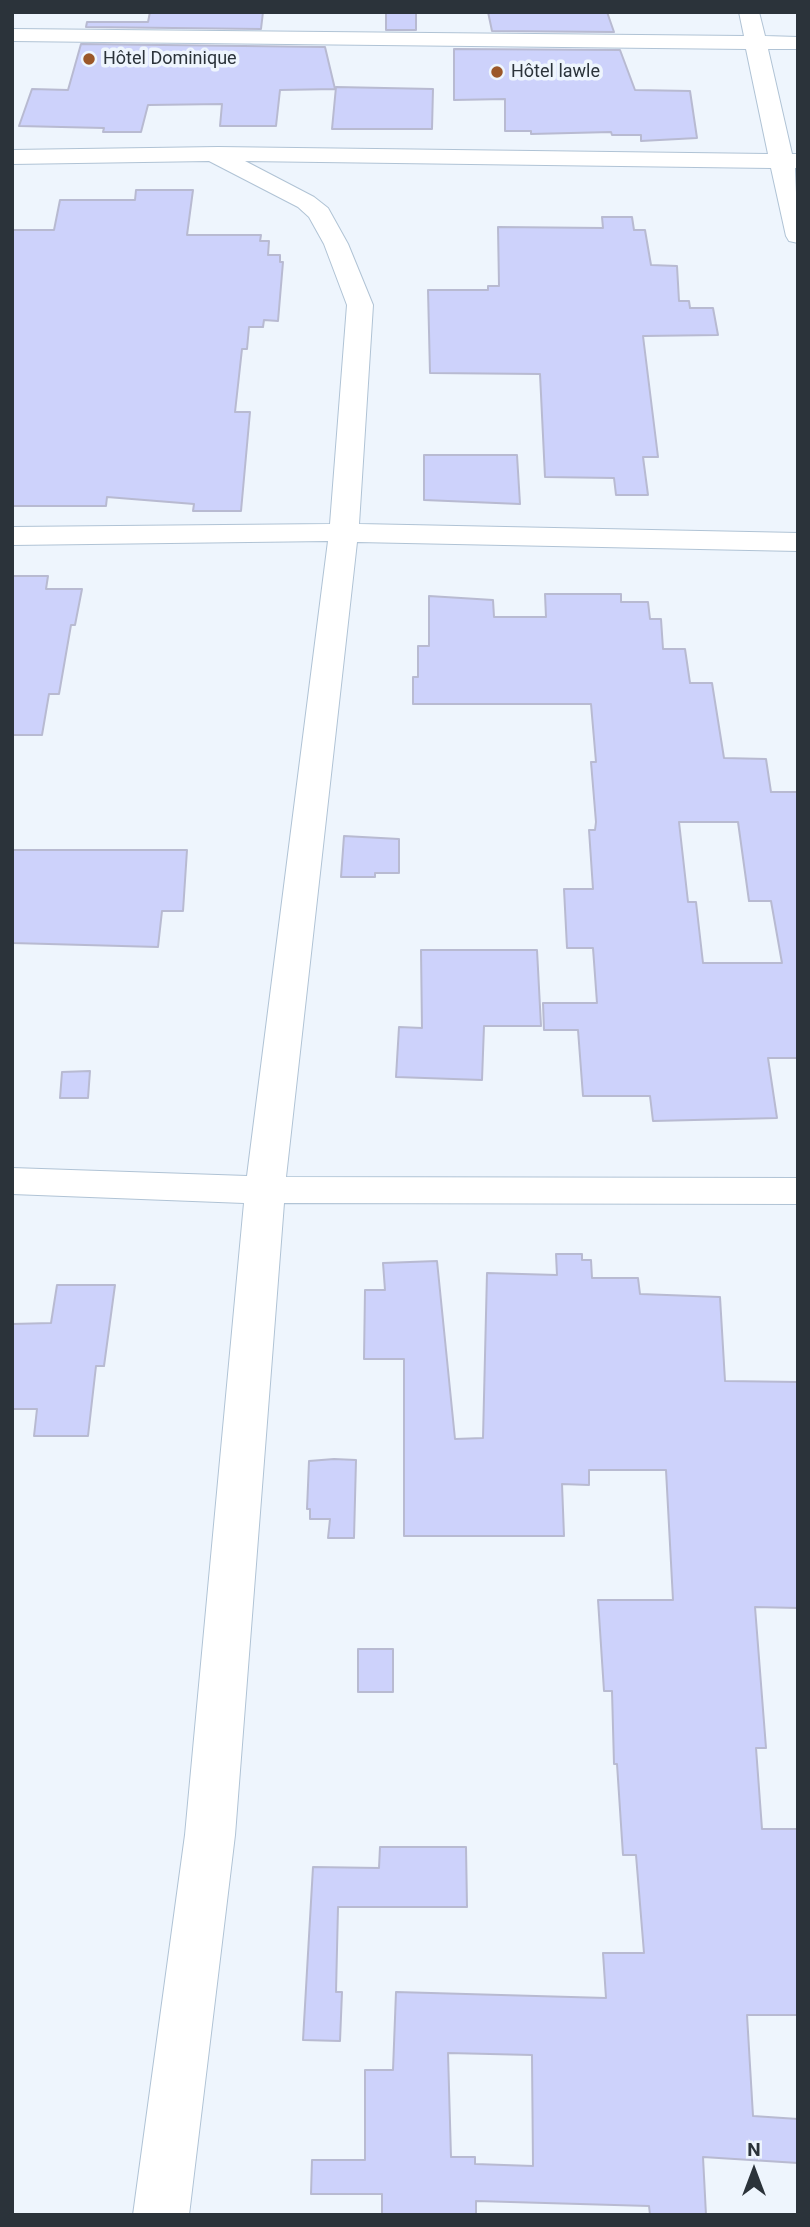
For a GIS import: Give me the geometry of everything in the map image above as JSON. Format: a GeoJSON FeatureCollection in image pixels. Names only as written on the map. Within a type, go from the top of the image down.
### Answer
{"type":"FeatureCollection","features":[{"type":"Feature","properties":{"kind":"street"},"geometry":{"type":"LineString","coordinates":[[750,12],[756,43],[790,160],[798,236]]}},
{"type":"Feature","properties":{"kind":"street"},"geometry":{"type":"LineString","coordinates":[[12,35],[798,43]]}},
{"type":"Feature","properties":{"kind":"street"},"geometry":{"type":"LineString","coordinates":[[12,157],[213,154],[790,160]]}},
{"type":"Feature","properties":{"kind":"street"},"geometry":{"type":"LineString","coordinates":[[162,2215],[210,1835],[265,1191],[344,532],[360,305],[336,244],[319,213],[306,202],[213,154]]}},
{"type":"Feature","properties":{"kind":"street"},"geometry":{"type":"LineString","coordinates":[[12,536],[107,538],[344,532],[619,541],[798,542]]}},
{"type":"Feature","properties":{"kind":"street"},"geometry":{"type":"LineString","coordinates":[[12,1181],[265,1191],[798,1191]]}},
{"type":"Feature","properties":{"kind":"building"},"geometry":{"type":"Polygon","coordinates":[[[150,12],[263,12],[261,29],[86,27],[87,22],[148,22],[150,12]]]}},
{"type":"Feature","properties":{"kind":"building"},"geometry":{"type":"Polygon","coordinates":[[[386,12],[416,12],[416,30],[386,30],[386,12]]]}},
{"type":"Feature","properties":{"kind":"building"},"geometry":{"type":"Polygon","coordinates":[[[488,12],[607,12],[614,32],[492,31],[488,12]]]}},
{"type":"Feature","properties":{"kind":"building"},"geometry":{"type":"Polygon","coordinates":[[[81,44],[325,47],[335,89],[280,90],[276,126],[220,126],[222,104],[148,105],[141,132],[103,132],[104,128],[19,126],[32,89],[68,90],[81,44]]]}},
{"type":"Feature","properties":{"kind":"building"},"geometry":{"type":"Polygon","coordinates":[[[454,49],[620,50],[635,90],[690,91],[697,138],[641,141],[641,135],[612,135],[611,132],[531,134],[531,131],[505,131],[505,99],[454,100],[454,49]]]}},
{"type":"Feature","properties":{"kind":"building"},"geometry":{"type":"Polygon","coordinates":[[[336,87],[433,89],[432,129],[332,129],[336,87]]]}},
{"type":"Feature","properties":{"kind":"building"},"geometry":{"type":"Polygon","coordinates":[[[136,190],[193,190],[187,235],[261,235],[260,241],[269,241],[268,255],[280,255],[280,262],[283,262],[278,321],[264,320],[263,327],[249,327],[247,349],[242,349],[235,412],[250,412],[241,511],[193,511],[194,504],[107,497],[106,506],[12,506],[12,230],[54,230],[60,200],[135,200],[136,190]]]}},
{"type":"Feature","properties":{"kind":"building"},"geometry":{"type":"Polygon","coordinates":[[[602,217],[632,217],[634,230],[645,230],[651,265],[677,266],[679,301],[689,301],[690,308],[713,308],[718,335],[643,336],[658,457],[643,457],[648,495],[616,495],[614,478],[545,477],[540,374],[430,373],[428,290],[488,290],[488,286],[499,286],[498,227],[603,228],[602,217]]]}},
{"type":"Feature","properties":{"kind":"building"},"geometry":{"type":"Polygon","coordinates":[[[424,455],[517,455],[520,504],[424,500],[424,455]]]}},
{"type":"Feature","properties":{"kind":"building"},"geometry":{"type":"Polygon","coordinates":[[[12,576],[48,576],[46,589],[82,589],[75,625],[71,625],[59,694],[49,694],[42,735],[12,735],[12,576]]]}},
{"type":"Feature","properties":{"kind":"building"},"geometry":{"type":"Polygon","coordinates":[[[545,594],[621,594],[621,602],[648,602],[650,619],[661,619],[663,649],[685,649],[690,683],[712,683],[724,758],[766,759],[771,792],[798,792],[798,1058],[768,1058],[777,1118],[653,1121],[650,1096],[583,1096],[578,1030],[544,1030],[543,1003],[597,1003],[593,948],[567,948],[564,889],[593,889],[589,830],[595,830],[596,822],[591,762],[596,762],[591,704],[413,704],[413,677],[418,677],[418,646],[429,646],[429,596],[493,600],[494,617],[546,617],[545,594]],[[679,822],[688,902],[696,902],[703,963],[782,963],[771,901],[749,901],[738,822],[679,822]]]}},
{"type":"Feature","properties":{"kind":"building"},"geometry":{"type":"Polygon","coordinates":[[[344,836],[399,839],[399,873],[375,873],[375,877],[341,877],[344,836]]]}},
{"type":"Feature","properties":{"kind":"building"},"geometry":{"type":"Polygon","coordinates":[[[12,850],[187,850],[183,911],[162,911],[158,947],[12,943],[12,850]]]}},
{"type":"Feature","properties":{"kind":"building"},"geometry":{"type":"Polygon","coordinates":[[[421,950],[537,950],[541,1026],[484,1026],[482,1080],[396,1077],[399,1027],[422,1028],[421,950]]]}},
{"type":"Feature","properties":{"kind":"building"},"geometry":{"type":"Polygon","coordinates":[[[90,1071],[88,1098],[60,1098],[62,1072],[90,1071]]]}},
{"type":"Feature","properties":{"kind":"building"},"geometry":{"type":"Polygon","coordinates":[[[556,1254],[582,1254],[582,1260],[591,1260],[592,1278],[638,1278],[640,1294],[720,1297],[725,1381],[798,1382],[798,1608],[755,1607],[766,1748],[756,1748],[762,1829],[798,1829],[798,2015],[747,2015],[753,2116],[798,2119],[798,2163],[703,2157],[706,2215],[650,2215],[649,2206],[476,2201],[476,2215],[382,2215],[382,2194],[311,2194],[312,2160],[365,2160],[365,2070],[393,2070],[396,1992],[606,1998],[603,1953],[644,1953],[636,1855],[623,1855],[617,1764],[614,1764],[612,1691],[604,1691],[598,1600],[673,1600],[666,1470],[589,1470],[589,1485],[562,1484],[564,1536],[404,1536],[404,1359],[364,1359],[365,1290],[385,1290],[383,1263],[437,1261],[455,1439],[483,1438],[487,1273],[557,1275],[556,1254]],[[448,2053],[451,2157],[475,2157],[475,2164],[533,2166],[532,2055],[448,2053]]]}},
{"type":"Feature","properties":{"kind":"building"},"geometry":{"type":"Polygon","coordinates":[[[57,1285],[115,1285],[104,1366],[96,1366],[88,1436],[34,1436],[37,1409],[12,1409],[12,1324],[51,1323],[57,1285]]]}},
{"type":"Feature","properties":{"kind":"building"},"geometry":{"type":"Polygon","coordinates":[[[356,1460],[354,1538],[328,1538],[330,1519],[310,1519],[310,1509],[307,1509],[309,1461],[356,1460]]]}},
{"type":"Feature","properties":{"kind":"building"},"geometry":{"type":"Polygon","coordinates":[[[358,1649],[393,1649],[393,1692],[358,1692],[358,1649]]]}},
{"type":"Feature","properties":{"kind":"building"},"geometry":{"type":"Polygon","coordinates":[[[380,1847],[466,1847],[467,1907],[338,1907],[336,1992],[342,1992],[340,2041],[303,2040],[313,1867],[379,1868],[380,1847]]]}},
{"type":"Feature","properties":{"kind":"place","name":"Hôtel Dominique"},"geometry":{"type":"Point","coordinates":[89,59]}},
{"type":"Feature","properties":{"kind":"place","name":"Hôtel lawle"},"geometry":{"type":"Point","coordinates":[497,72]}}]}
